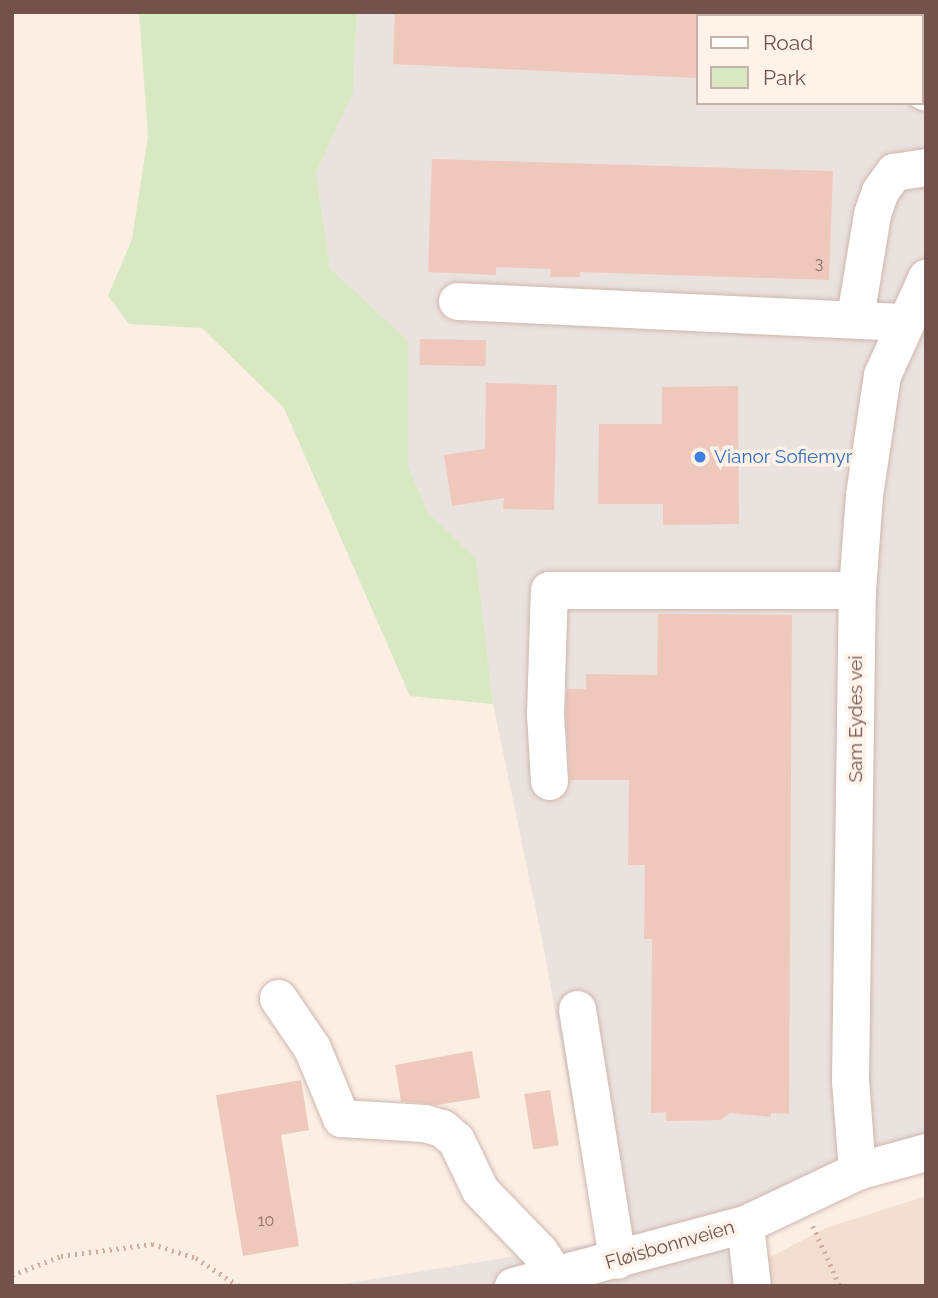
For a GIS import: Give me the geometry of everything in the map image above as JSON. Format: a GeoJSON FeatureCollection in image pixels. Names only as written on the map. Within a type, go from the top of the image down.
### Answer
{"type":"FeatureCollection","features":[{"type":"Feature","properties":{"kind":"street"},"geometry":{"type":"LineString","coordinates":[[855,317],[872,214],[880,191],[894,172],[926,167]]}},
{"type":"Feature","properties":{"kind":"street","name":"Sam Eydes vei"},"geometry":{"type":"LineString","coordinates":[[857,1171],[850,1080],[857,590],[864,495],[881,375],[926,278]]}},
{"type":"Feature","properties":{"kind":"street"},"geometry":{"type":"LineString","coordinates":[[457,301],[855,317],[905,322]]}},
{"type":"Feature","properties":{"kind":"street"},"geometry":{"type":"LineString","coordinates":[[549,781],[545,714],[549,590],[857,590]]}},
{"type":"Feature","properties":{"kind":"street"},"geometry":{"type":"LineString","coordinates":[[278,998],[312,1048],[334,1111],[341,1118],[424,1123],[442,1128],[456,1140],[480,1190],[539,1251],[532,1282]]}},
{"type":"Feature","properties":{"kind":"street"},"geometry":{"type":"LineString","coordinates":[[578,1009],[617,1260]]}},
{"type":"Feature","properties":{"kind":"street","name":"Fløisbonnveien"},"geometry":{"type":"LineString","coordinates":[[532,1282],[746,1223],[857,1171],[926,1153]]}},
{"type":"Feature","properties":{"kind":"street","name":"Fløisbonnveien"},"geometry":{"type":"LineString","coordinates":[[746,1223],[751,1286]]}},
{"type":"Feature","properties":{"kind":"path"},"geometry":{"type":"LineString","coordinates":[[800,1198],[840,1286]]}},
{"type":"Feature","properties":{"kind":"path"},"geometry":{"type":"LineString","coordinates":[[12,1275],[61,1256],[152,1244],[196,1258],[239,1286]]}},
{"type":"Feature","properties":{"kind":"shaded area"},"geometry":{"type":"Polygon","coordinates":[[[357,12],[696,15],[696,105],[924,105],[924,56],[926,58],[926,1152],[746,1223],[752,1286],[331,1286],[597,1243],[544,949],[493,704],[476,558],[429,514],[408,466],[408,341],[330,268],[316,173],[353,92],[357,12]]]}},
{"type":"Feature","properties":{"kind":"shaded area"},"geometry":{"type":"Polygon","coordinates":[[[926,1196],[926,1286],[752,1286],[751,1267],[826,1228],[926,1196]]]}},
{"type":"Feature","properties":{"kind":"green space"},"geometry":{"type":"Polygon","coordinates":[[[139,12],[357,12],[353,92],[316,173],[330,268],[408,341],[408,466],[429,514],[476,558],[493,704],[410,696],[284,408],[202,328],[129,324],[108,296],[132,239],[148,136],[139,12]]]}},
{"type":"Feature","properties":{"kind":"green space"},"geometry":{"type":"Polygon","coordinates":[[[865,12],[926,12],[926,58],[924,14],[865,12]]]}},
{"type":"Feature","properties":{"kind":"building"},"geometry":{"type":"Polygon","coordinates":[[[395,12],[699,12],[696,14],[696,78],[393,64],[395,12]]]}},
{"type":"Feature","properties":{"kind":"building"},"geometry":{"type":"Polygon","coordinates":[[[432,159],[833,171],[829,280],[580,272],[580,277],[550,277],[551,269],[496,267],[496,275],[428,272],[432,159]]]}},
{"type":"Feature","properties":{"kind":"building"},"geometry":{"type":"Polygon","coordinates":[[[420,339],[486,340],[486,366],[420,365],[420,339]]]}},
{"type":"Feature","properties":{"kind":"building"},"geometry":{"type":"Polygon","coordinates":[[[486,383],[557,385],[554,510],[503,509],[504,498],[452,506],[444,455],[485,449],[486,383]]]}},
{"type":"Feature","properties":{"kind":"building"},"geometry":{"type":"Polygon","coordinates":[[[738,386],[739,524],[663,525],[663,504],[598,504],[599,424],[662,424],[662,387],[738,386]]]}},
{"type":"Feature","properties":{"kind":"building"},"geometry":{"type":"Polygon","coordinates":[[[658,614],[792,615],[789,1114],[771,1113],[771,1117],[730,1113],[721,1120],[666,1121],[666,1112],[651,1113],[652,939],[644,939],[645,865],[628,865],[629,780],[570,780],[566,714],[567,689],[586,689],[586,674],[657,675],[658,614]]]}},
{"type":"Feature","properties":{"kind":"building"},"geometry":{"type":"Polygon","coordinates":[[[472,1051],[480,1098],[438,1105],[401,1101],[395,1065],[472,1051]]]}},
{"type":"Feature","properties":{"kind":"building"},"geometry":{"type":"Polygon","coordinates":[[[301,1080],[309,1130],[281,1135],[299,1246],[243,1256],[216,1095],[301,1080]]]}},
{"type":"Feature","properties":{"kind":"building"},"geometry":{"type":"Polygon","coordinates":[[[550,1090],[559,1145],[533,1149],[524,1094],[550,1090]]]}},
{"type":"Feature","properties":{"kind":"place","name":"Vianor Sofiemyr"},"geometry":{"type":"Point","coordinates":[700,457]}}]}
